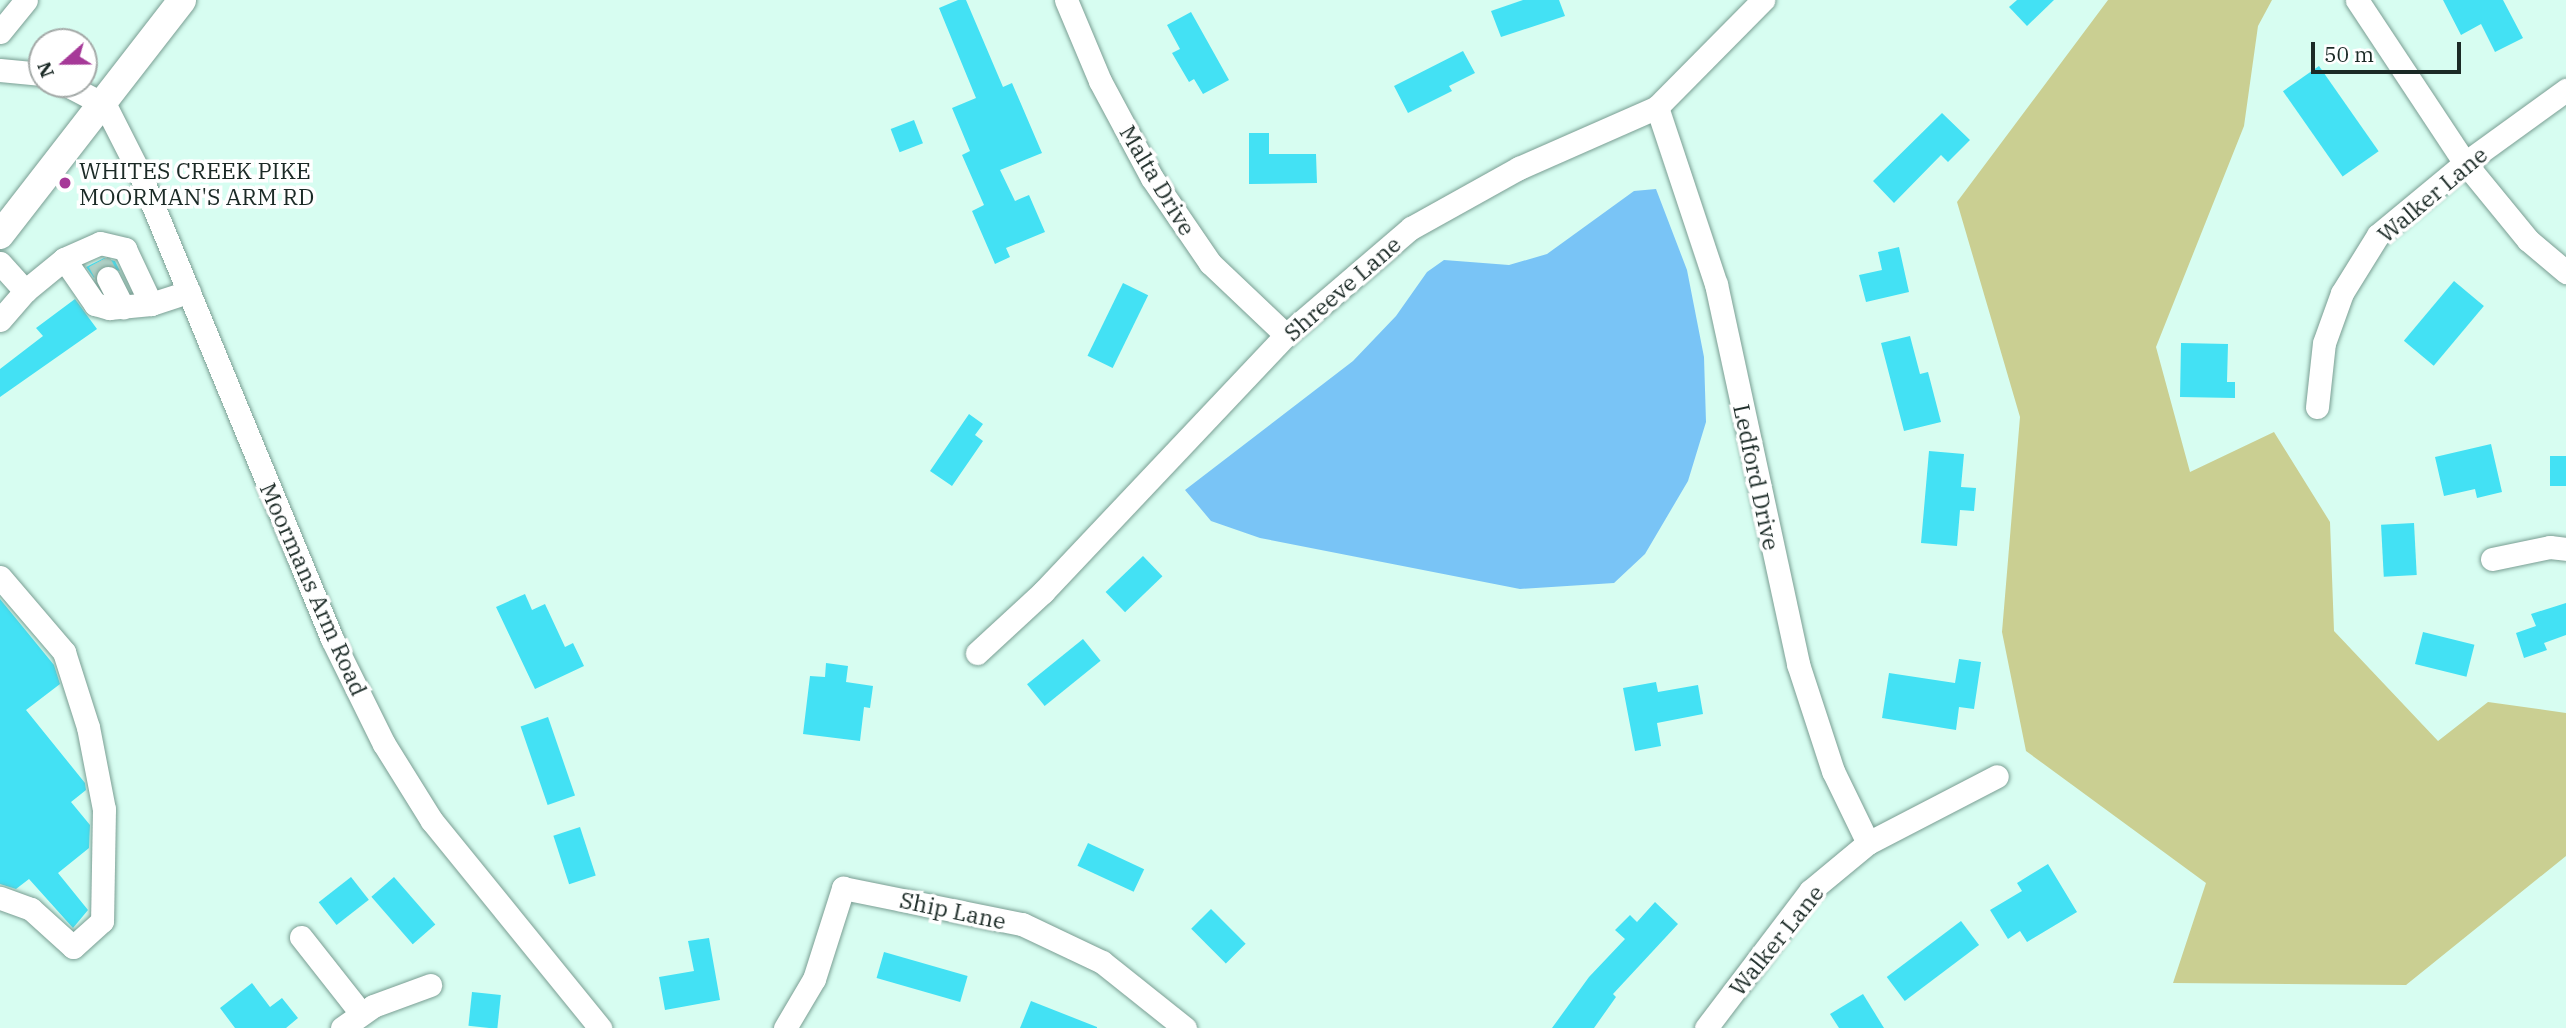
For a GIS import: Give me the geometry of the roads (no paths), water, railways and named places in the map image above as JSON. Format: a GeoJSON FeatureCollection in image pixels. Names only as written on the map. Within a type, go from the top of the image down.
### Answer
{"type":"FeatureCollection","features":[{"type":"Feature","properties":{"kind":"main road"},"geometry":{"type":"LineString","coordinates":[[0,235],[105,105],[182,0]]}},
{"type":"Feature","properties":{"kind":"street"},"geometry":{"type":"LineString","coordinates":[[0,32],[26,0]]}},
{"type":"Feature","properties":{"kind":"street","name":"Malta Drive"},"geometry":{"type":"LineString","coordinates":[[1066,0],[1100,81],[1152,178],[1209,263],[1286,335]]}},
{"type":"Feature","properties":{"kind":"street","name":"Shreeve Lane"},"geometry":{"type":"LineString","coordinates":[[977,653],[1043,592],[1286,335],[1432,215],[1519,168],[1657,107],[1763,0]]}},
{"type":"Feature","properties":{"kind":"street"},"geometry":{"type":"LineString","coordinates":[[2357,0],[2465,163],[2528,240],[2566,272]]}},
{"type":"Feature","properties":{"kind":"street"},"geometry":{"type":"LineString","coordinates":[[0,70],[28,73]]}},
{"type":"Feature","properties":{"kind":"street","name":"Walker Lane"},"geometry":{"type":"LineString","coordinates":[[2317,407],[2324,343],[2342,293],[2378,235],[2465,163],[2566,90]]}},
{"type":"Feature","properties":{"kind":"street"},"geometry":{"type":"LineString","coordinates":[[92,98],[105,105]]}},
{"type":"Feature","properties":{"kind":"street","name":"Moormans Arm Road"},"geometry":{"type":"LineString","coordinates":[[105,105],[140,174],[332,639],[384,744],[432,821],[600,1028]]}},
{"type":"Feature","properties":{"kind":"street","name":"Ledford Drive"},"geometry":{"type":"LineString","coordinates":[[1657,107],[1716,284],[1798,664],[1833,771],[1868,843]]}},
{"type":"Feature","properties":{"kind":"street"},"geometry":{"type":"LineString","coordinates":[[123,307],[99,262],[100,243],[125,249],[150,303]]}},
{"type":"Feature","properties":{"kind":"street"},"geometry":{"type":"LineString","coordinates":[[64,259],[95,304],[123,307],[189,292]]}},
{"type":"Feature","properties":{"kind":"street"},"geometry":{"type":"LineString","coordinates":[[0,320],[25,291],[64,259],[99,262]]}},
{"type":"Feature","properties":{"kind":"street"},"geometry":{"type":"LineString","coordinates":[[0,263],[25,291]]}},
{"type":"Feature","properties":{"kind":"street"},"geometry":{"type":"LineString","coordinates":[[2492,559],[2550,547],[2566,548]]}},
{"type":"Feature","properties":{"kind":"street"},"geometry":{"type":"LineString","coordinates":[[0,577],[64,652],[88,727],[104,809],[102,920],[73,947],[32,909],[0,898]]}},
{"type":"Feature","properties":{"kind":"street","name":"Walker Lane"},"geometry":{"type":"LineString","coordinates":[[1706,1028],[1810,891],[1868,843],[1997,776]]}},
{"type":"Feature","properties":{"kind":"street","name":"Ship Lane"},"geometry":{"type":"LineString","coordinates":[[785,1028],[814,979],[843,888],[1022,924],[1102,962],[1185,1028]]}},
{"type":"Feature","properties":{"kind":"street"},"geometry":{"type":"LineString","coordinates":[[302,937],[360,1012]]}},
{"type":"Feature","properties":{"kind":"street"},"geometry":{"type":"LineString","coordinates":[[342,1028],[360,1012],[430,985]]}},
{"type":"Feature","properties":{"kind":"water"},"geometry":{"type":"Polygon","coordinates":[[[1656,189],[1687,270],[1704,357],[1706,422],[1688,481],[1645,554],[1614,583],[1520,589],[1260,538],[1211,521],[1185,490],[1353,361],[1396,316],[1427,272],[1444,260],[1509,265],[1547,254],[1634,191],[1656,189]]]}},
{"type":"Feature","properties":{"kind":"tunnel"},"geometry":{"type":"LineString","coordinates":[[99,261],[108,278]]}},
{"type":"Feature","properties":{"kind":"place","name":"WHITES CREEK PIKE MOORMAN'S ARM RD"},"geometry":{"type":"Point","coordinates":[65,183]}}]}
